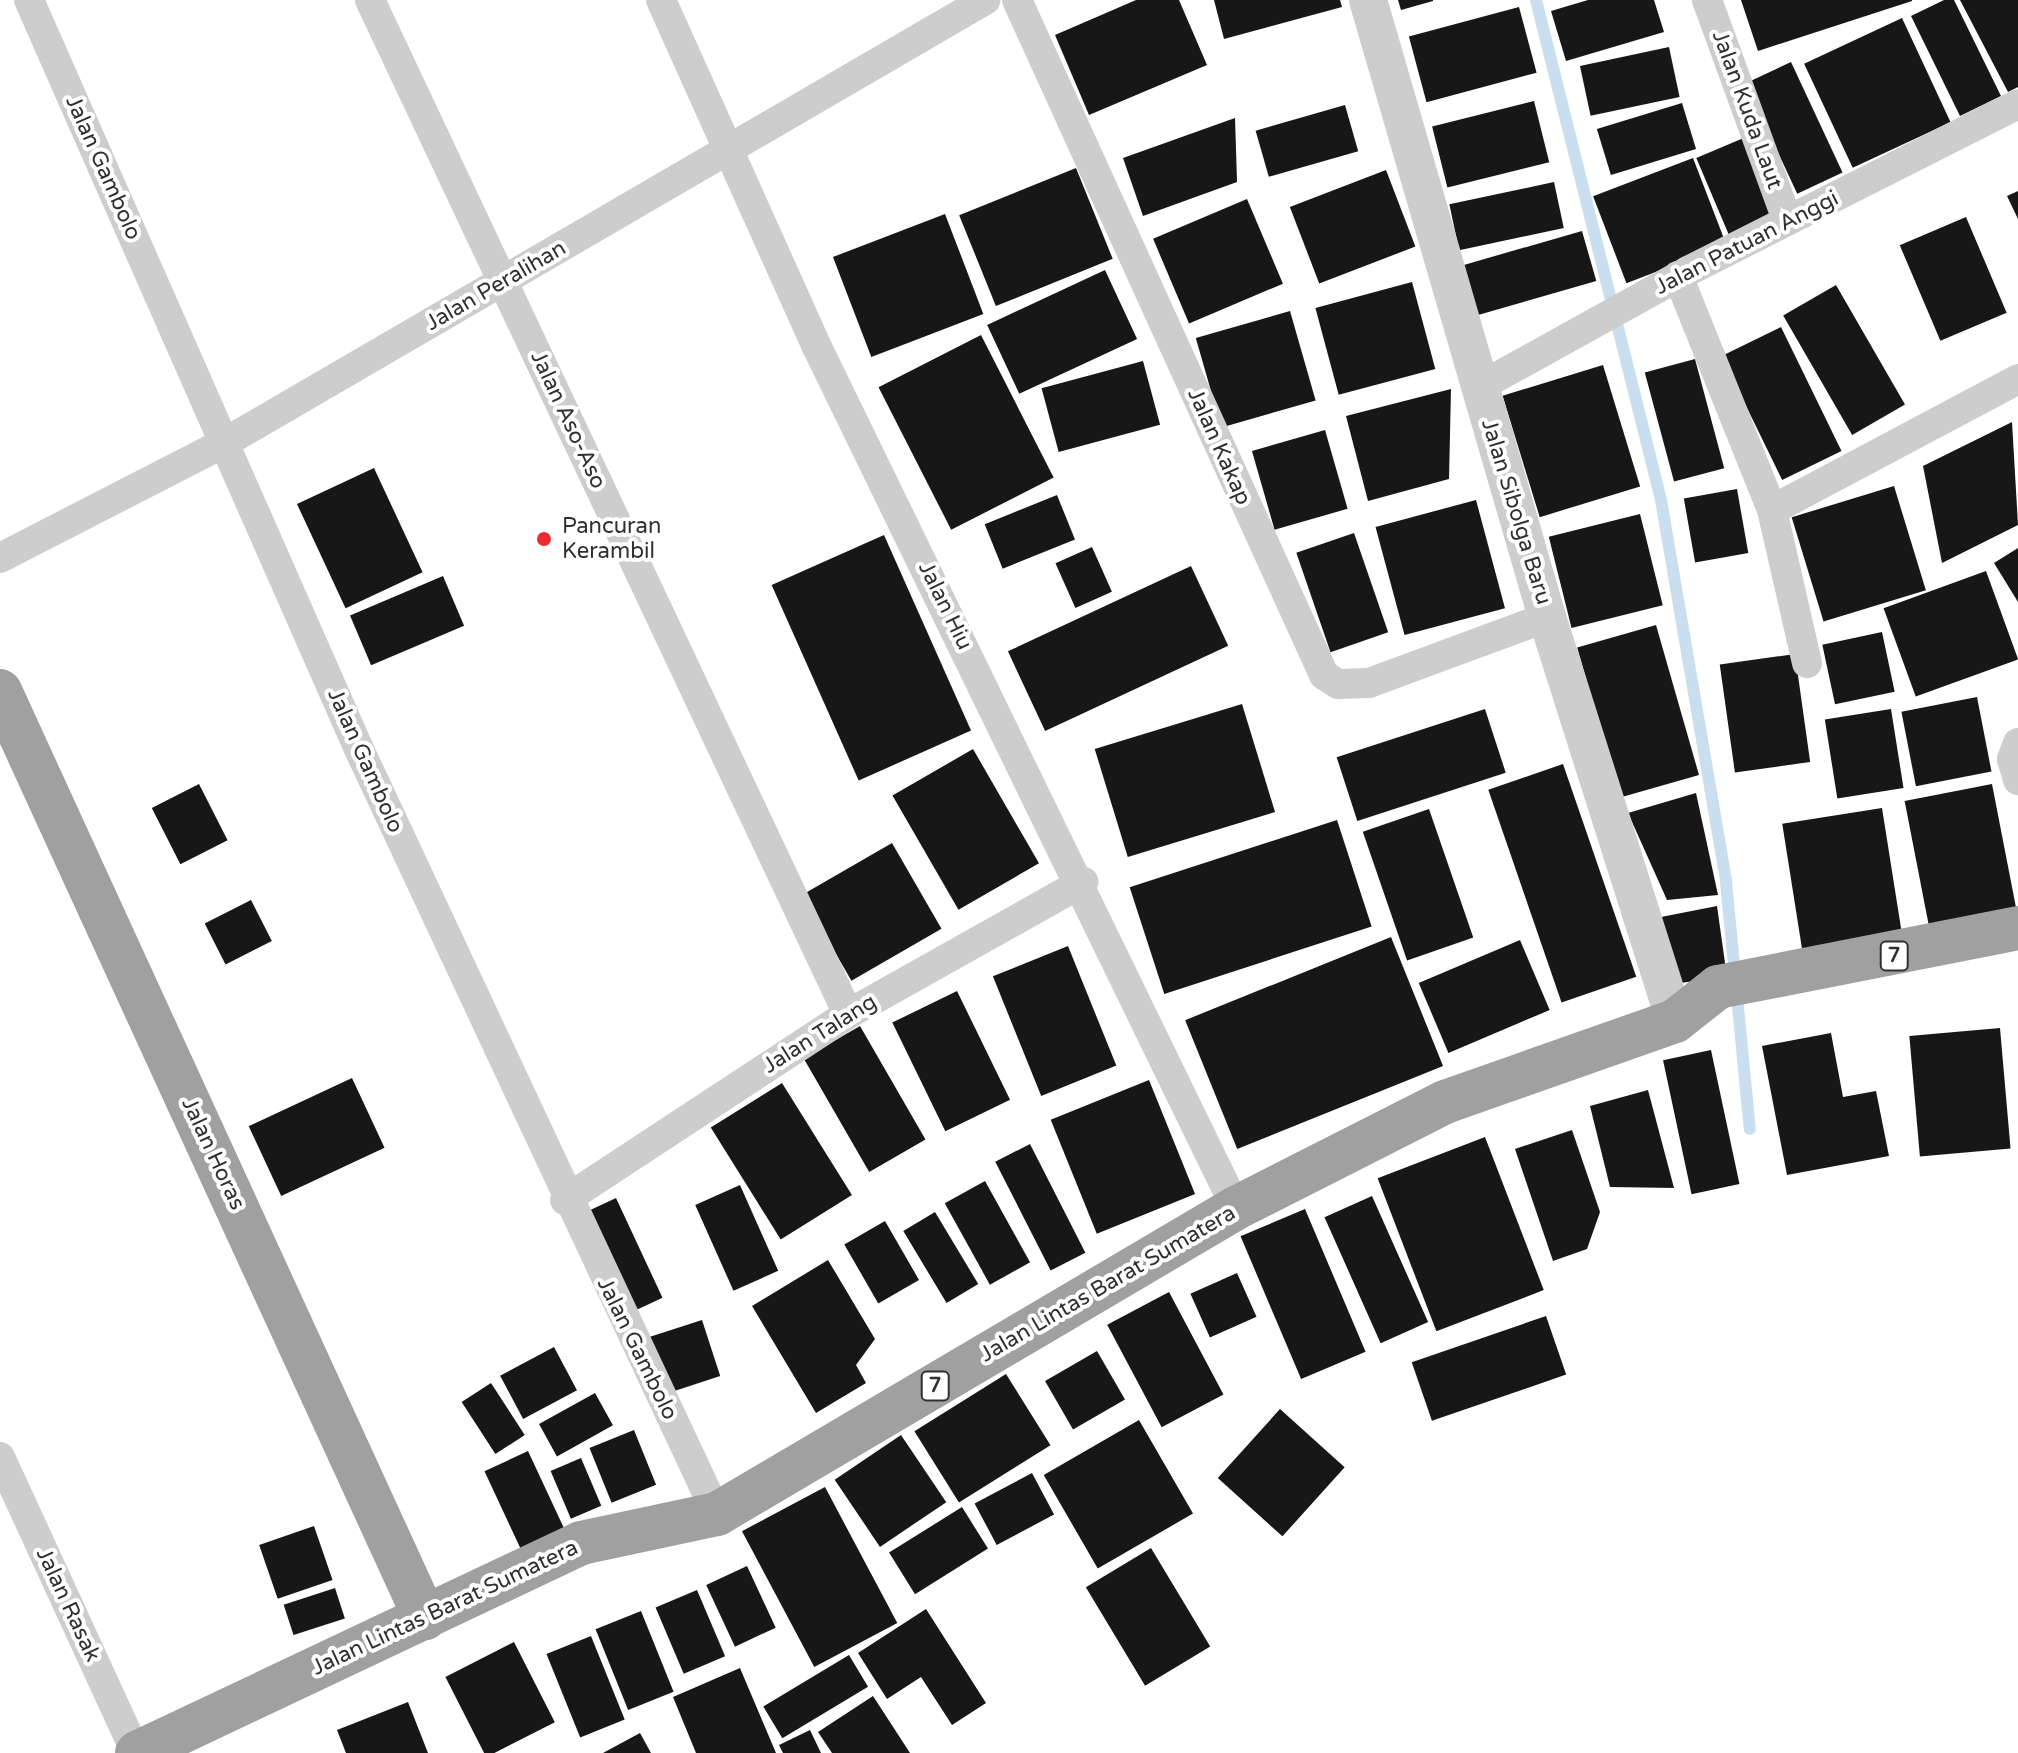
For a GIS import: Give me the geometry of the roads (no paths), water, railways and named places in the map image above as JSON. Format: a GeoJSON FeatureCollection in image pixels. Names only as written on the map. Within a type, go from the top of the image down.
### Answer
{"type":"FeatureCollection","features":[{"type":"Feature","properties":{"kind":"highway","name":"Jalan Horas"},"geometry":{"type":"LineString","coordinates":[[0,691],[425,1618]]}},
{"type":"Feature","properties":{"kind":"highway","name":"Jalan Lintas Barat Sumatera"},"geometry":{"type":"LineString","coordinates":[[137,1753],[581,1543],[717,1514],[1236,1208],[1445,1102],[1675,1021],[1718,987],[2018,928]]}},
{"type":"Feature","properties":{"kind":"street","name":"Jalan Gambolo"},"geometry":{"type":"LineString","coordinates":[[29,0],[224,443],[565,1200],[717,1514]]}},
{"type":"Feature","properties":{"kind":"street","name":"Jalan Aso-Aso"},"geometry":{"type":"LineString","coordinates":[[370,0],[848,1014]]}},
{"type":"Feature","properties":{"kind":"street","name":"Jalan Hiu"},"geometry":{"type":"LineString","coordinates":[[661,0],[817,347],[1083,882],[1236,1208]]}},
{"type":"Feature","properties":{"kind":"street","name":"Jalan Peralihan"},"geometry":{"type":"LineString","coordinates":[[0,558],[224,443],[730,154],[985,0]]}},
{"type":"Feature","properties":{"kind":"street","name":"Jalan Kakap"},"geometry":{"type":"LineString","coordinates":[[1017,0],[1324,675],[1338,684],[1369,683],[1547,617]]}},
{"type":"Feature","properties":{"kind":"street","name":"Jalan Sibolga Baru"},"geometry":{"type":"LineString","coordinates":[[1368,0],[1547,617],[1675,1021]]}},
{"type":"Feature","properties":{"kind":"street","name":"Jalan Kuda Laut"},"geometry":{"type":"LineString","coordinates":[[1707,0],[1787,220]]}},
{"type":"Feature","properties":{"kind":"street","name":"Jalan Patuan Anggi"},"geometry":{"type":"LineString","coordinates":[[1479,387],[1678,276],[2018,104]]}},
{"type":"Feature","properties":{"kind":"street"},"geometry":{"type":"LineString","coordinates":[[1678,276],[1772,510],[1807,663]]}},
{"type":"Feature","properties":{"kind":"street"},"geometry":{"type":"LineString","coordinates":[[1772,510],[2018,379]]}},
{"type":"Feature","properties":{"kind":"street"},"geometry":{"type":"LineString","coordinates":[[2018,743],[2012,759],[2018,780]]}},
{"type":"Feature","properties":{"kind":"street","name":"Jalan Talang"},"geometry":{"type":"LineString","coordinates":[[565,1200],[848,1014],[1083,882]]}},
{"type":"Feature","properties":{"kind":"street","name":"Jalan Rasak"},"geometry":{"type":"LineString","coordinates":[[0,1457],[137,1753]]}},
{"type":"Feature","properties":{"kind":"waterway"},"geometry":{"type":"LineString","coordinates":[[1536,0],[1661,500],[1726,882],[1750,1129]]}},
{"type":"Feature","properties":{"kind":"place","name":"Pancuran Kerambil"},"geometry":{"type":"Point","coordinates":[544,539]}}]}
